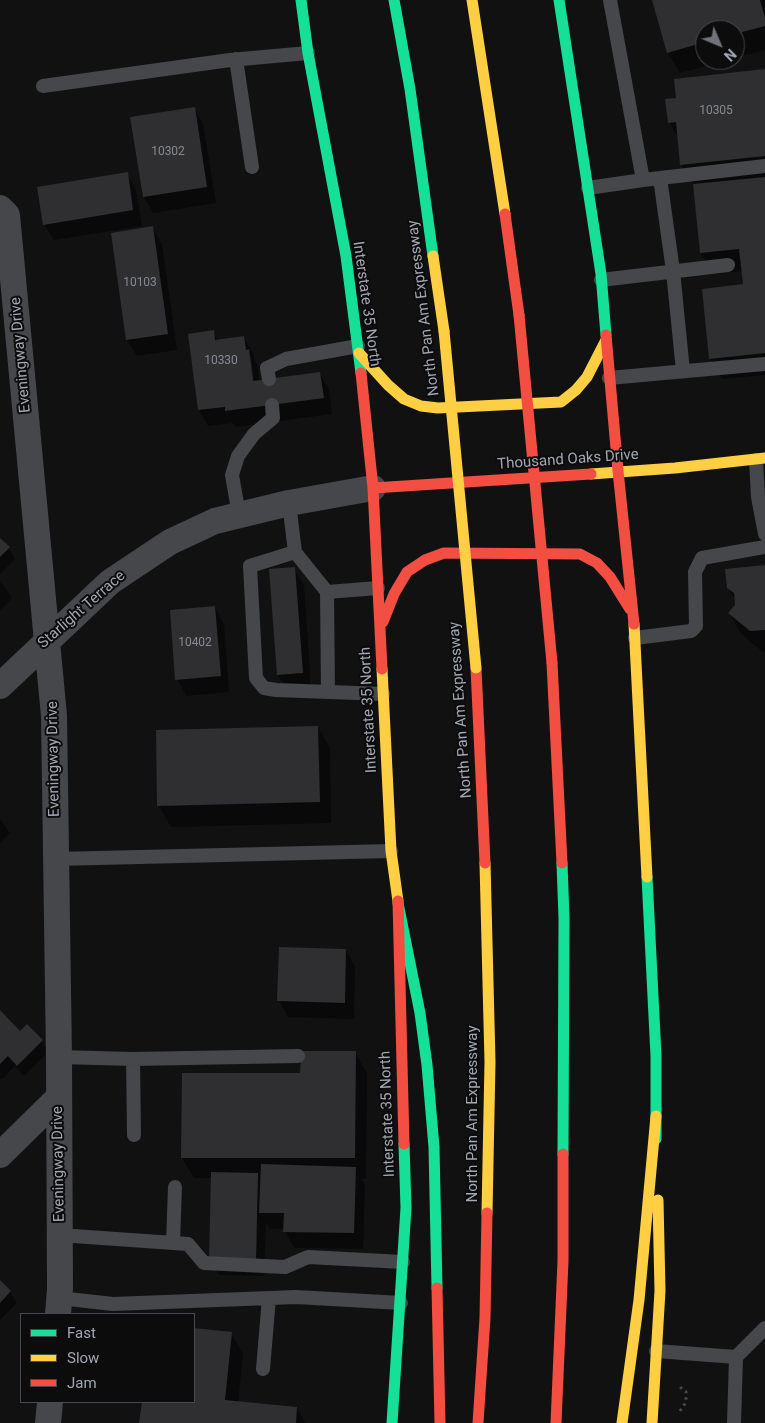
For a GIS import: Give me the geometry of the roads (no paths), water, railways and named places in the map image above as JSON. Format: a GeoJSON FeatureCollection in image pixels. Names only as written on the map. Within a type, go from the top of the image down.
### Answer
{"type":"FeatureCollection","features":[{"type":"Feature","properties":{"kind":"main road","name":"Interstate 35 North"},"geometry":{"type":"LineString","coordinates":[[301,0],[308,53],[346,256],[373,488],[390,850],[398,903],[406,1208],[392,1423]]}},
{"type":"Feature","properties":{"kind":"main road","name":"North Pan Am Expressway"},"geometry":{"type":"LineString","coordinates":[[394,0],[410,89],[444,331],[476,668],[486,889],[490,1062],[485,1318],[478,1423]]}},
{"type":"Feature","properties":{"kind":"main road"},"geometry":{"type":"LineString","coordinates":[[472,0],[520,315],[552,663],[564,918],[563,1260],[556,1423]]}},
{"type":"Feature","properties":{"kind":"main road"},"geometry":{"type":"LineString","coordinates":[[559,0],[602,280],[609,378],[634,615],[656,1056],[660,1291],[652,1423]]}},
{"type":"Feature","properties":{"kind":"main road"},"geometry":{"type":"LineString","coordinates":[[358,350],[388,385],[404,399],[421,406],[438,408],[561,402],[576,390],[587,377],[606,340]]}},
{"type":"Feature","properties":{"kind":"main road","name":"Thousand Oaks Drive"},"geometry":{"type":"LineString","coordinates":[[373,488],[675,468],[760,459]]}},
{"type":"Feature","properties":{"kind":"main road"},"geometry":{"type":"LineString","coordinates":[[380,630],[394,594],[407,572],[425,560],[444,553],[580,554],[597,563],[610,577],[634,615]]}},
{"type":"Feature","properties":{"kind":"main road"},"geometry":{"type":"LineString","coordinates":[[398,903],[420,1013],[427,1065],[434,1147],[440,1423]]}},
{"type":"Feature","properties":{"kind":"main road"},"geometry":{"type":"LineString","coordinates":[[622,1423],[639,1300],[656,1116]]}},
{"type":"Feature","properties":{"kind":"street","name":"Eveningway Drive"},"geometry":{"type":"LineString","coordinates":[[2,215],[48,639],[54,716],[59,1057],[58,1306]]}},
{"type":"Feature","properties":{"kind":"street","name":"Starlight Terrace"},"geometry":{"type":"LineString","coordinates":[[0,686],[110,582],[170,542],[215,521],[289,503],[373,488]]}},
{"type":"Feature","properties":{"kind":"street"},"geometry":{"type":"LineString","coordinates":[[0,1156],[58,1098]]}},
{"type":"Feature","properties":{"kind":"street"},"geometry":{"type":"LineString","coordinates":[[48,1423],[50,1403]]}},
{"type":"Feature","properties":{"kind":"lane"},"geometry":{"type":"LineString","coordinates":[[610,0],[643,180]]}},
{"type":"Feature","properties":{"kind":"lane"},"geometry":{"type":"LineString","coordinates":[[43,86],[236,59],[308,53]]}},
{"type":"Feature","properties":{"kind":"lane"},"geometry":{"type":"LineString","coordinates":[[236,59],[252,167]]}},
{"type":"Feature","properties":{"kind":"lane"},"geometry":{"type":"LineString","coordinates":[[588,188],[765,166]]}},
{"type":"Feature","properties":{"kind":"lane"},"geometry":{"type":"LineString","coordinates":[[660,178],[673,271],[683,371]]}},
{"type":"Feature","properties":{"kind":"lane"},"geometry":{"type":"LineString","coordinates":[[602,280],[728,265]]}},
{"type":"Feature","properties":{"kind":"lane"},"geometry":{"type":"LineString","coordinates":[[269,379],[267,368],[286,359],[358,350]]}},
{"type":"Feature","properties":{"kind":"lane"},"geometry":{"type":"LineString","coordinates":[[609,378],[765,364]]}},
{"type":"Feature","properties":{"kind":"lane"},"geometry":{"type":"LineString","coordinates":[[239,515],[232,475],[238,456],[254,434],[273,418],[272,405]]}},
{"type":"Feature","properties":{"kind":"lane"},"geometry":{"type":"LineString","coordinates":[[760,459],[758,497],[765,534]]}},
{"type":"Feature","properties":{"kind":"lane"},"geometry":{"type":"LineString","coordinates":[[289,503],[295,552],[327,592],[328,692]]}},
{"type":"Feature","properties":{"kind":"lane"},"geometry":{"type":"LineString","coordinates":[[635,638],[691,631],[696,626],[695,572],[702,558],[765,548]]}},
{"type":"Feature","properties":{"kind":"lane"},"geometry":{"type":"LineString","coordinates":[[295,552],[250,566],[256,678],[264,688],[276,690],[383,694]]}},
{"type":"Feature","properties":{"kind":"lane"},"geometry":{"type":"LineString","coordinates":[[327,592],[378,588]]}},
{"type":"Feature","properties":{"kind":"lane"},"geometry":{"type":"LineString","coordinates":[[56,858],[390,850]]}},
{"type":"Feature","properties":{"kind":"lane"},"geometry":{"type":"LineString","coordinates":[[59,1057],[133,1059],[298,1056]]}},
{"type":"Feature","properties":{"kind":"lane"},"geometry":{"type":"LineString","coordinates":[[133,1059],[134,1135]]}},
{"type":"Feature","properties":{"kind":"lane"},"geometry":{"type":"LineString","coordinates":[[173,1243],[175,1187]]}},
{"type":"Feature","properties":{"kind":"lane"},"geometry":{"type":"LineString","coordinates":[[59,1235],[188,1244],[204,1263],[285,1267],[308,1257],[403,1262]]}},
{"type":"Feature","properties":{"kind":"lane"},"geometry":{"type":"LineString","coordinates":[[58,1306],[296,1297],[401,1303]]}},
{"type":"Feature","properties":{"kind":"lane"},"geometry":{"type":"LineString","coordinates":[[263,1369],[269,1298]]}},
{"type":"Feature","properties":{"kind":"lane"},"geometry":{"type":"LineString","coordinates":[[734,1423],[736,1357],[765,1328]]}},
{"type":"Feature","properties":{"kind":"lane"},"geometry":{"type":"LineString","coordinates":[[656,1351],[736,1357]]}}]}
